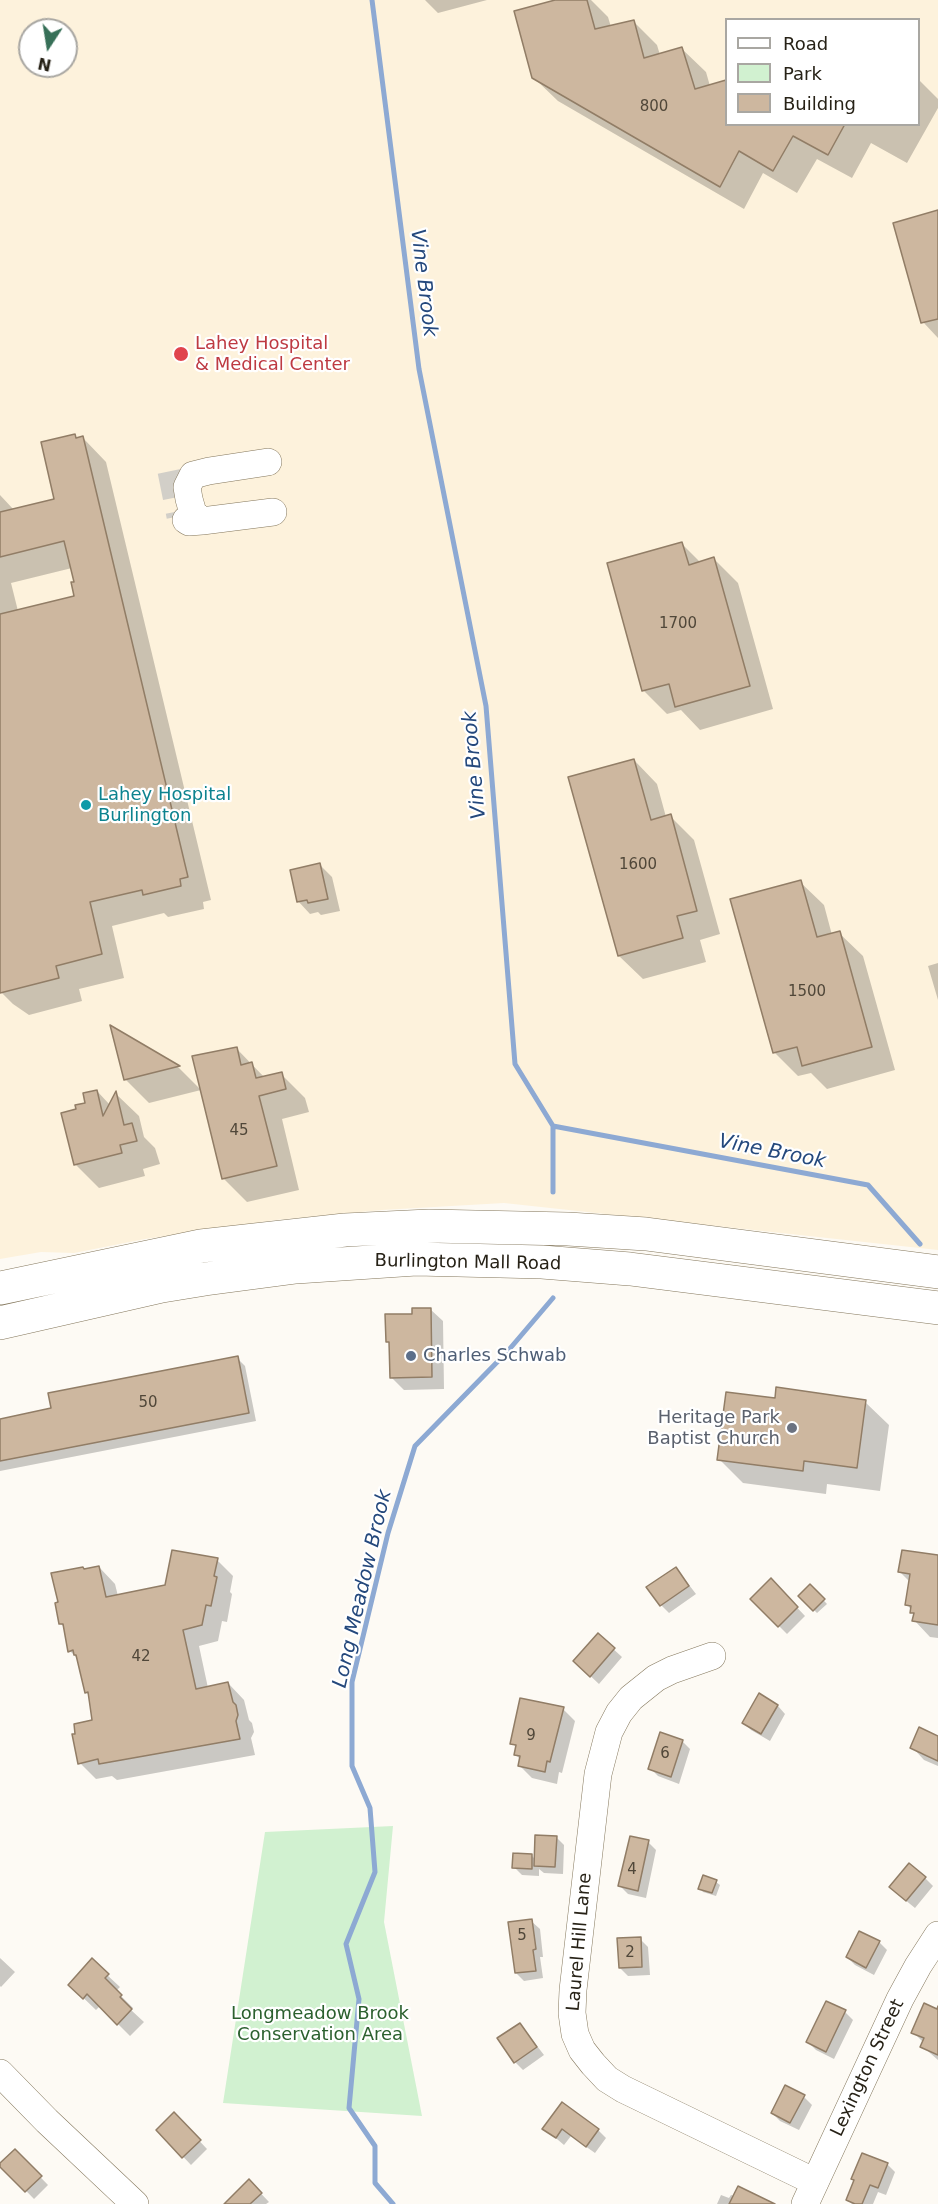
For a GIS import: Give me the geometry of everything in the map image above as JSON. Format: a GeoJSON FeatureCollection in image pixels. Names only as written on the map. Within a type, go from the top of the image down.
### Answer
{"type":"FeatureCollection","features":[{"type":"Feature","properties":{"kind":"main road","name":"Burlington Mall Road"},"geometry":{"type":"LineString","coordinates":[[0,1288],[201,1246],[322,1232],[429,1226],[568,1229],[646,1234],[938,1272]]}},
{"type":"Feature","properties":{"kind":"main road","name":"Burlington Mall Road"},"geometry":{"type":"LineString","coordinates":[[0,1323],[162,1286],[205,1279],[296,1267],[416,1259],[542,1262],[630,1269],[938,1308]]}},
{"type":"Feature","properties":{"kind":"street"},"geometry":{"type":"LineString","coordinates":[[268,462],[194,475],[187,487],[193,513],[191,518],[273,512]]}},
{"type":"Feature","properties":{"kind":"street"},"geometry":{"type":"LineString","coordinates":[[171,471],[186,464],[216,470]]}},
{"type":"Feature","properties":{"kind":"street","name":"Laurel Hill Lane"},"geometry":{"type":"LineString","coordinates":[[712,1656],[656,1678],[630,1698],[609,1732],[598,1774],[573,1990],[572,2013],[575,2034],[582,2050],[607,2079],[810,2193]]}},
{"type":"Feature","properties":{"kind":"street","name":"Lexington Street"},"geometry":{"type":"LineString","coordinates":[[810,2193],[900,1999],[938,1935]]}},
{"type":"Feature","properties":{"kind":"street"},"geometry":{"type":"LineString","coordinates":[[0,2073],[135,2204]]}},
{"type":"Feature","properties":{"kind":"shaded area"},"geometry":{"type":"Polygon","coordinates":[[[0,0],[938,0],[938,1250],[504,1203],[382,1210],[276,1220],[145,1239],[74,1253],[41,1252],[0,1259],[0,0]]]}},
{"type":"Feature","properties":{"kind":"green space","name":"Longmeadow Brook Conservation Area"},"geometry":{"type":"Polygon","coordinates":[[[393,1826],[384,1922],[422,2116],[223,2103],[265,1832],[393,1826]]]}},
{"type":"Feature","properties":{"kind":"building"},"geometry":{"type":"Polygon","coordinates":[[[555,0],[587,0],[595,29],[634,20],[644,58],[682,47],[695,89],[725,80],[725,126],[844,126],[828,155],[793,136],[773,171],[739,151],[720,187],[532,78],[514,11],[555,0]]]}},
{"type":"Feature","properties":{"kind":"building"},"geometry":{"type":"Polygon","coordinates":[[[938,210],[938,319],[921,323],[893,223],[938,210]]]}},
{"type":"Feature","properties":{"kind":"building","name":"Lahey Hospital Burlington"},"geometry":{"type":"Polygon","coordinates":[[[75,434],[76,438],[83,436],[188,877],[180,879],[181,886],[143,895],[142,890],[90,902],[102,954],[56,966],[59,978],[0,993],[0,614],[74,596],[71,582],[74,582],[64,541],[0,557],[0,512],[54,499],[41,442],[75,434]]]}},
{"type":"Feature","properties":{"kind":"building"},"geometry":{"type":"Polygon","coordinates":[[[682,542],[689,565],[714,557],[750,686],[675,707],[669,684],[642,691],[607,563],[682,542]]]}},
{"type":"Feature","properties":{"kind":"building"},"geometry":{"type":"Polygon","coordinates":[[[634,759],[651,820],[671,814],[697,911],[677,916],[683,938],[618,956],[568,777],[634,759]]]}},
{"type":"Feature","properties":{"kind":"building"},"geometry":{"type":"Polygon","coordinates":[[[320,863],[328,899],[308,903],[307,900],[297,902],[290,870],[320,863]]]}},
{"type":"Feature","properties":{"kind":"building"},"geometry":{"type":"Polygon","coordinates":[[[801,880],[817,937],[840,931],[872,1047],[802,1066],[797,1047],[773,1053],[730,899],[801,880]]]}},
{"type":"Feature","properties":{"kind":"building"},"geometry":{"type":"Polygon","coordinates":[[[110,1025],[180,1066],[124,1080],[110,1025]]]}},
{"type":"Feature","properties":{"kind":"building"},"geometry":{"type":"Polygon","coordinates":[[[237,1047],[241,1065],[252,1062],[256,1078],[282,1072],[286,1089],[259,1096],[277,1166],[222,1179],[192,1056],[237,1047]]]}},
{"type":"Feature","properties":{"kind":"building"},"geometry":{"type":"Polygon","coordinates":[[[97,1090],[103,1116],[116,1091],[124,1125],[132,1123],[137,1141],[120,1145],[122,1153],[74,1165],[61,1113],[76,1109],[75,1105],[85,1103],[83,1093],[97,1090]]]}},
{"type":"Feature","properties":{"kind":"building","name":"Charles Schwab"},"geometry":{"type":"Polygon","coordinates":[[[412,1308],[431,1308],[432,1377],[390,1378],[389,1342],[386,1342],[385,1314],[412,1314],[412,1308]]]}},
{"type":"Feature","properties":{"kind":"building"},"geometry":{"type":"Polygon","coordinates":[[[238,1356],[249,1413],[0,1461],[0,1419],[51,1408],[48,1393],[238,1356]]]}},
{"type":"Feature","properties":{"kind":"building"},"geometry":{"type":"Polygon","coordinates":[[[776,1387],[866,1400],[857,1468],[804,1461],[803,1471],[717,1460],[726,1392],[775,1398],[776,1387]]]}},
{"type":"Feature","properties":{"kind":"building"},"geometry":{"type":"Polygon","coordinates":[[[172,1550],[218,1558],[211,1606],[206,1605],[202,1625],[183,1630],[196,1689],[228,1682],[233,1702],[236,1705],[238,1715],[236,1721],[240,1739],[99,1764],[98,1759],[78,1764],[72,1734],[75,1734],[74,1724],[92,1720],[88,1692],[85,1693],[76,1655],[73,1650],[68,1652],[63,1624],[59,1624],[55,1603],[58,1602],[51,1573],[99,1566],[106,1597],[165,1585],[172,1550]]]}},
{"type":"Feature","properties":{"kind":"building"},"geometry":{"type":"Polygon","coordinates":[[[902,1550],[938,1555],[938,1625],[912,1621],[914,1613],[910,1613],[911,1606],[905,1605],[910,1574],[898,1572],[902,1550]]]}},
{"type":"Feature","properties":{"kind":"building"},"geometry":{"type":"Polygon","coordinates":[[[676,1567],[689,1586],[660,1606],[646,1587],[676,1567]]]}},
{"type":"Feature","properties":{"kind":"building"},"geometry":{"type":"Polygon","coordinates":[[[771,1578],[798,1607],[778,1627],[750,1599],[771,1578]]]}},
{"type":"Feature","properties":{"kind":"building"},"geometry":{"type":"Polygon","coordinates":[[[810,1584],[825,1599],[813,1611],[798,1596],[810,1584]]]}},
{"type":"Feature","properties":{"kind":"building"},"geometry":{"type":"Polygon","coordinates":[[[598,1633],[615,1648],[590,1677],[573,1661],[598,1633]]]}},
{"type":"Feature","properties":{"kind":"building"},"geometry":{"type":"Polygon","coordinates":[[[759,1693],[778,1705],[761,1734],[742,1723],[759,1693]]]}},
{"type":"Feature","properties":{"kind":"building"},"geometry":{"type":"Polygon","coordinates":[[[520,1698],[564,1707],[550,1762],[547,1761],[545,1772],[518,1766],[520,1756],[514,1755],[516,1745],[510,1744],[520,1698]]]}},
{"type":"Feature","properties":{"kind":"building"},"geometry":{"type":"Polygon","coordinates":[[[919,1727],[938,1736],[938,1761],[910,1748],[919,1727]]]}},
{"type":"Feature","properties":{"kind":"building"},"geometry":{"type":"Polygon","coordinates":[[[660,1732],[683,1740],[671,1777],[648,1769],[660,1732]]]}},
{"type":"Feature","properties":{"kind":"building"},"geometry":{"type":"Polygon","coordinates":[[[535,1835],[557,1836],[555,1867],[534,1866],[535,1835]]]}},
{"type":"Feature","properties":{"kind":"building"},"geometry":{"type":"Polygon","coordinates":[[[630,1836],[649,1840],[638,1891],[618,1886],[630,1836]]]}},
{"type":"Feature","properties":{"kind":"building"},"geometry":{"type":"Polygon","coordinates":[[[513,1853],[532,1854],[532,1869],[512,1868],[513,1853]]]}},
{"type":"Feature","properties":{"kind":"building"},"geometry":{"type":"Polygon","coordinates":[[[909,1863],[926,1877],[906,1901],[889,1887],[909,1863]]]}},
{"type":"Feature","properties":{"kind":"building"},"geometry":{"type":"Polygon","coordinates":[[[703,1875],[717,1880],[712,1893],[698,1889],[703,1875]]]}},
{"type":"Feature","properties":{"kind":"building"},"geometry":{"type":"Polygon","coordinates":[[[532,1919],[536,1971],[515,1973],[508,1922],[532,1919]]]}},
{"type":"Feature","properties":{"kind":"building"},"geometry":{"type":"Polygon","coordinates":[[[859,1931],[880,1941],[866,1968],[846,1957],[859,1931]]]}},
{"type":"Feature","properties":{"kind":"building"},"geometry":{"type":"Polygon","coordinates":[[[641,1937],[642,1967],[619,1968],[617,1938],[641,1937]]]}},
{"type":"Feature","properties":{"kind":"building"},"geometry":{"type":"Polygon","coordinates":[[[92,1958],[109,1974],[105,1978],[132,2009],[117,2025],[87,1994],[83,1999],[68,1985],[92,1958]]]}},
{"type":"Feature","properties":{"kind":"building"},"geometry":{"type":"Polygon","coordinates":[[[826,2001],[846,2010],[826,2052],[806,2042],[826,2001]]]}},
{"type":"Feature","properties":{"kind":"building"},"geometry":{"type":"Polygon","coordinates":[[[924,2003],[937,2009],[938,2006],[938,2055],[920,2047],[924,2038],[911,2033],[924,2003]]]}},
{"type":"Feature","properties":{"kind":"building"},"geometry":{"type":"Polygon","coordinates":[[[520,2023],[537,2047],[514,2063],[497,2038],[520,2023]]]}},
{"type":"Feature","properties":{"kind":"building"},"geometry":{"type":"Polygon","coordinates":[[[785,2085],[805,2095],[790,2123],[771,2113],[785,2085]]]}},
{"type":"Feature","properties":{"kind":"building"},"geometry":{"type":"Polygon","coordinates":[[[562,2102],[599,2129],[586,2147],[562,2129],[556,2138],[542,2129],[562,2102]]]}},
{"type":"Feature","properties":{"kind":"building"},"geometry":{"type":"Polygon","coordinates":[[[174,2112],[201,2140],[182,2158],[156,2130],[174,2112]]]}},
{"type":"Feature","properties":{"kind":"building"},"geometry":{"type":"Polygon","coordinates":[[[15,2149],[42,2176],[25,2192],[0,2167],[0,2163],[15,2149]]]}},
{"type":"Feature","properties":{"kind":"building"},"geometry":{"type":"Polygon","coordinates":[[[862,2153],[888,2163],[878,2188],[870,2185],[862,2204],[855,2204],[846,2200],[854,2180],[851,2179],[862,2153]]]}},
{"type":"Feature","properties":{"kind":"building"},"geometry":{"type":"Polygon","coordinates":[[[249,2179],[262,2193],[250,2204],[224,2204],[249,2179]]]}},
{"type":"Feature","properties":{"kind":"building"},"geometry":{"type":"Polygon","coordinates":[[[738,2186],[775,2204],[729,2204],[738,2186]]]}},
{"type":"Feature","properties":{"kind":"waterway","name":"Vine Brook"},"geometry":{"type":"LineString","coordinates":[[372,0],[419,369],[486,706],[515,1064],[553,1126],[868,1185],[920,1244]]}},
{"type":"Feature","properties":{"kind":"waterway","name":"Long Meadow Brook"},"geometry":{"type":"LineString","coordinates":[[553,1126],[553,1192]]}},
{"type":"Feature","properties":{"kind":"waterway","name":"Long Meadow Brook"},"geometry":{"type":"LineString","coordinates":[[393,2204],[375,2183],[375,2146],[349,2108],[359,1999],[346,1944],[375,1872],[370,1808],[352,1766],[352,1682],[388,1533],[415,1446],[507,1352],[553,1298]]}},
{"type":"Feature","properties":{"kind":"tunnel"},"geometry":{"type":"LineString","coordinates":[[171,471],[180,516]]}},
{"type":"Feature","properties":{"kind":"place","name":"Lahey Hospital & Medical Center"},"geometry":{"type":"Point","coordinates":[181,354]}},
{"type":"Feature","properties":{"kind":"place","name":"Lahey Hospital Burlington"},"geometry":{"type":"Point","coordinates":[86,805]}},
{"type":"Feature","properties":{"kind":"place","name":"Charles Schwab"},"geometry":{"type":"Point","coordinates":[411,1356]}},
{"type":"Feature","properties":{"kind":"place","name":"Heritage Park Baptist Church"},"geometry":{"type":"Point","coordinates":[792,1428]}}]}
